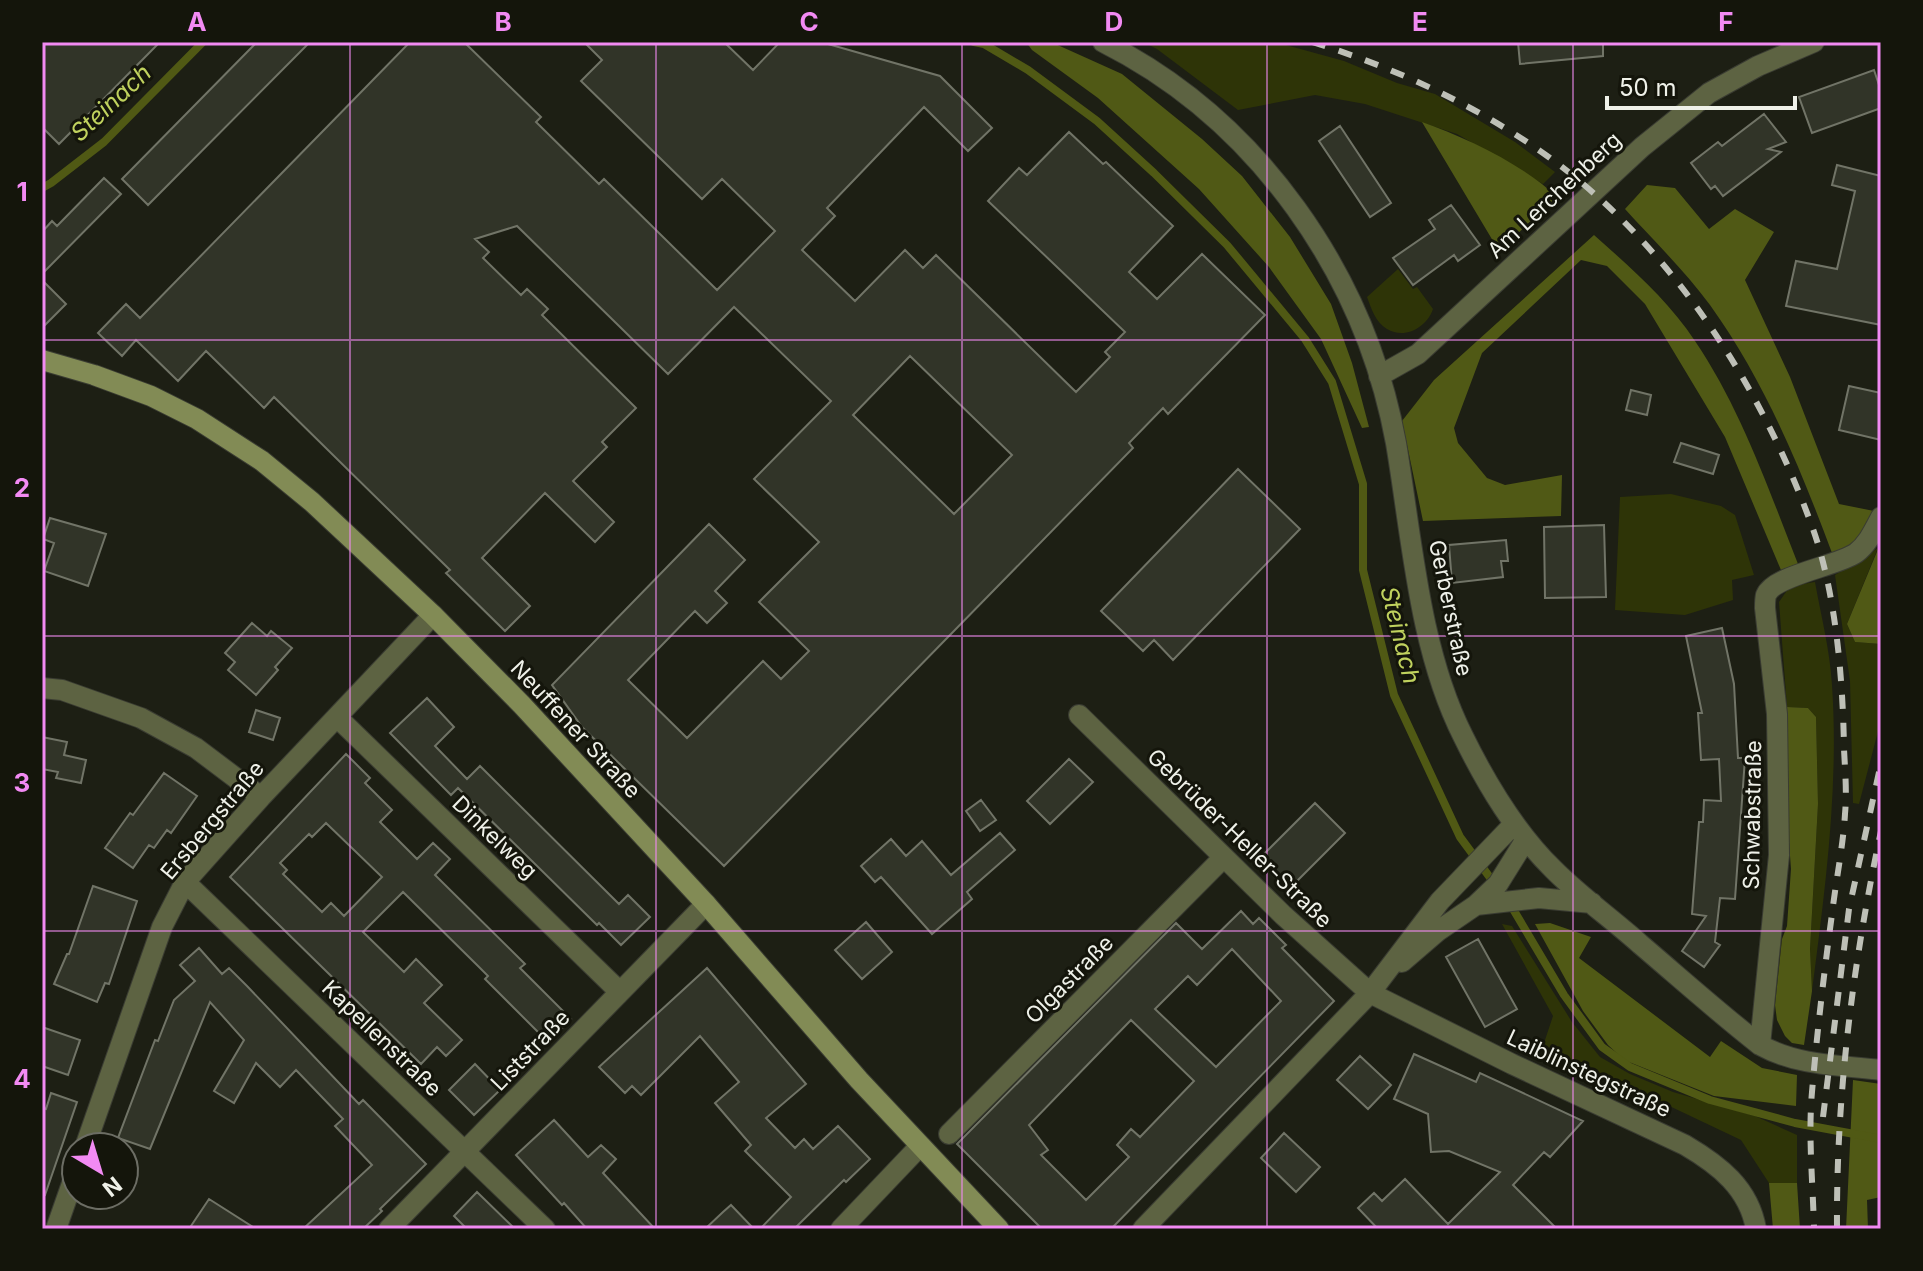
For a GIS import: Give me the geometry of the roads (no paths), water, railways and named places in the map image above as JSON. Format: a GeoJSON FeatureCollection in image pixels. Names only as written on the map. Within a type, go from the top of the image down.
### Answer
{"type":"FeatureCollection","features":[{"type":"Feature","properties":{"kind":"main road","name":"Neuffener Straße"},"geometry":{"type":"LineString","coordinates":[[42,360],[151,396],[197,419],[262,461],[312,502],[433,615],[706,904],[851,1071],[999,1229]]}},
{"type":"Feature","properties":{"kind":"street","name":"Gerberstraße"},"geometry":{"type":"LineString","coordinates":[[1103,42],[1169,82],[1218,120],[1262,164],[1298,209],[1331,264],[1366,336],[1379,376],[1395,439],[1422,601],[1441,682],[1489,786],[1520,832],[1554,870],[1760,1045],[1781,1057],[1798,1061],[1881,1070]]}},
{"type":"Feature","properties":{"kind":"street","name":"Am Lerchenberg"},"geometry":{"type":"LineString","coordinates":[[1379,376],[1418,354],[1642,147],[1709,93],[1758,66],[1814,42]]}},
{"type":"Feature","properties":{"kind":"street","name":"Schwabstraße"},"geometry":{"type":"LineString","coordinates":[[1760,1045],[1779,855],[1777,714],[1766,595],[1772,588],[1855,554],[1867,543],[1881,517]]}},
{"type":"Feature","properties":{"kind":"street","name":"Ersbergstraße"},"geometry":{"type":"LineString","coordinates":[[91,1131],[162,927],[185,882],[433,615]]}},
{"type":"Feature","properties":{"kind":"street"},"geometry":{"type":"LineString","coordinates":[[42,688],[62,690],[141,718],[196,748],[261,797]]}},
{"type":"Feature","properties":{"kind":"street","name":"Gebrüder-Heller-Straße"},"geometry":{"type":"LineString","coordinates":[[1079,715],[1283,915],[1375,986]]}},
{"type":"Feature","properties":{"kind":"street","name":"Dinkelweg"},"geometry":{"type":"LineString","coordinates":[[337,717],[620,992]]}},
{"type":"Feature","properties":{"kind":"street"},"geometry":{"type":"LineString","coordinates":[[1375,986],[1402,948],[1458,883],[1494,847],[1520,832]]}},
{"type":"Feature","properties":{"kind":"street"},"geometry":{"type":"LineString","coordinates":[[1143,1229],[1375,986],[1438,931],[1476,905],[1510,868],[1520,832]]}},
{"type":"Feature","properties":{"kind":"street","name":"Olgastraße"},"geometry":{"type":"LineString","coordinates":[[949,1134],[1224,857]]}},
{"type":"Feature","properties":{"kind":"street","name":"Kapellenstraße"},"geometry":{"type":"LineString","coordinates":[[185,882],[545,1229]]}},
{"type":"Feature","properties":{"kind":"street"},"geometry":{"type":"LineString","coordinates":[[1476,905],[1539,898],[1592,903]]}},
{"type":"Feature","properties":{"kind":"street","name":"Liststraße"},"geometry":{"type":"LineString","coordinates":[[389,1229],[706,904]]}},
{"type":"Feature","properties":{"kind":"street","name":"Laiblinstegstraße"},"geometry":{"type":"LineString","coordinates":[[1375,986],[1512,1064],[1685,1145],[1712,1161],[1732,1179],[1748,1202],[1756,1229]]}},
{"type":"Feature","properties":{"kind":"street"},"geometry":{"type":"LineString","coordinates":[[841,1229],[920,1146]]}},
{"type":"Feature","properties":{"kind":"waterway","name":"Steinach"},"geometry":{"type":"LineString","coordinates":[[42,188],[104,142],[203,42]]}},
{"type":"Feature","properties":{"kind":"waterway","name":"Steinach"},"geometry":{"type":"LineString","coordinates":[[974,42],[984,44],[1028,70],[1097,121],[1154,173],[1227,245],[1305,339],[1332,382],[1363,484],[1363,570],[1394,695],[1460,837],[1497,887]]}},
{"type":"Feature","properties":{"kind":"waterway","name":"Steinach"},"geometry":{"type":"LineString","coordinates":[[1510,904],[1564,995],[1602,1047],[1630,1067],[1710,1100],[1795,1123],[1881,1139]]}},
{"type":"Feature","properties":{"kind":"railway"},"geometry":{"type":"LineString","coordinates":[[1312,42],[1405,76],[1465,105],[1523,139],[1595,194],[1674,277],[1708,324],[1740,373],[1792,476],[1821,554],[1833,609],[1842,695],[1846,781],[1844,826],[1812,1092],[1814,1229]]}},
{"type":"Feature","properties":{"kind":"railway"},"geometry":{"type":"LineString","coordinates":[[1823,1117],[1849,909],[1881,763]]}},
{"type":"Feature","properties":{"kind":"railway"},"geometry":{"type":"LineString","coordinates":[[1837,1229],[1837,1179],[1848,1029],[1862,930],[1881,831]]}}]}
